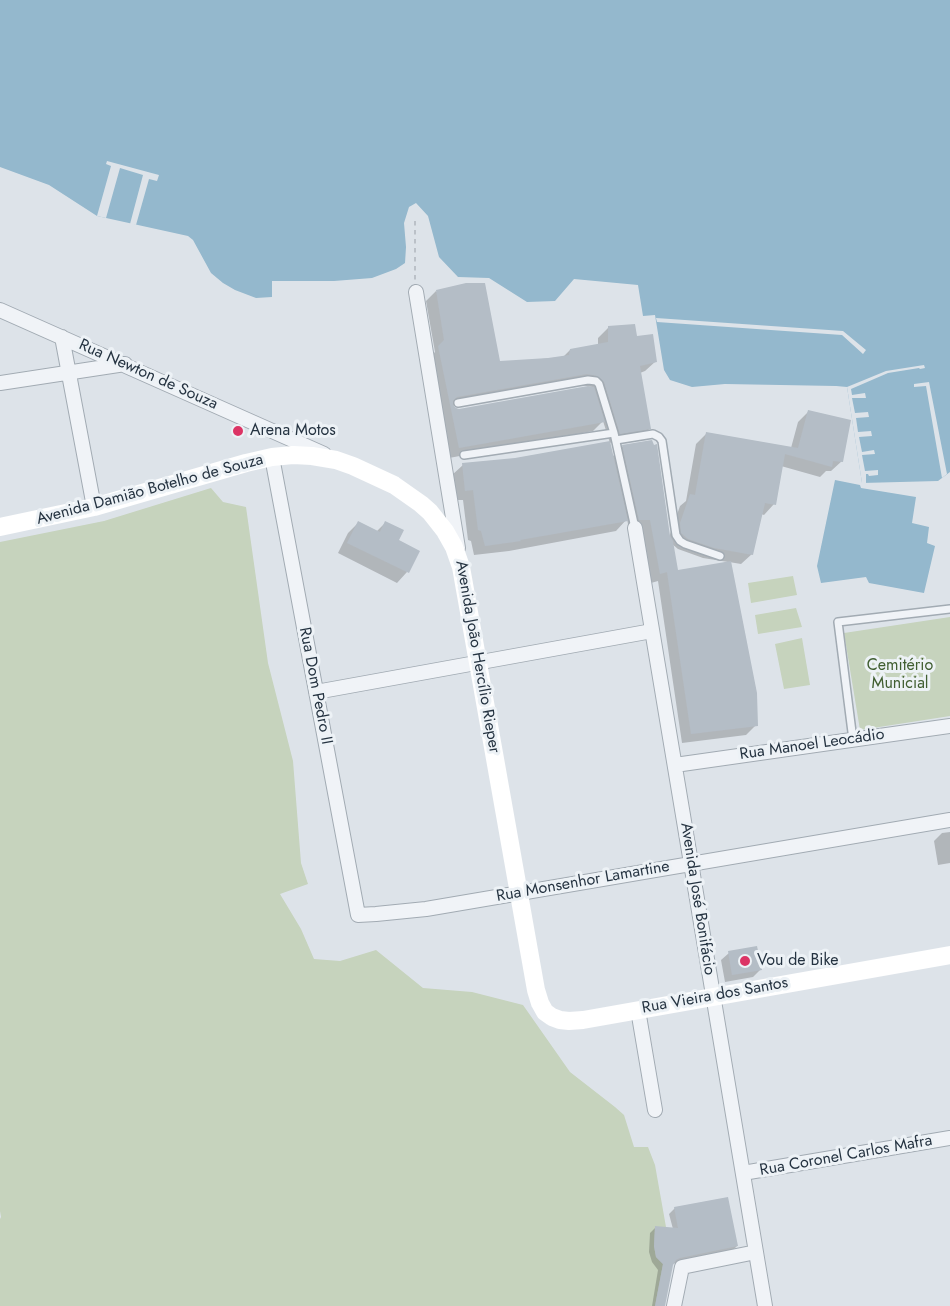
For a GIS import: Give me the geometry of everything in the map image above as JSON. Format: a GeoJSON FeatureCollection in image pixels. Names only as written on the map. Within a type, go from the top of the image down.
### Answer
{"type":"FeatureCollection","features":[{"type":"Feature","properties":{"kind":"main road","name":"Avenida Damião Botelho de Souza"},"geometry":{"type":"LineString","coordinates":[[0,527],[94,507],[272,457],[293,455],[336,460]]}},
{"type":"Feature","properties":{"kind":"main road","name":"Rua Newton de Souza"},"geometry":{"type":"LineString","coordinates":[[336,460],[386,480],[421,504],[445,531],[461,567]]}},
{"type":"Feature","properties":{"kind":"main road","name":"Avenida João Hercílio Rieper"},"geometry":{"type":"LineString","coordinates":[[461,567],[536,990],[545,1012],[552,1017]]}},
{"type":"Feature","properties":{"kind":"main road","name":"Rua Vieira dos Santos"},"geometry":{"type":"LineString","coordinates":[[552,1017],[569,1021],[950,955]]}},
{"type":"Feature","properties":{"kind":"street","name":"Avenida João Hercílio Rieper"},"geometry":{"type":"LineString","coordinates":[[416,292],[461,567]]}},
{"type":"Feature","properties":{"kind":"street","name":"Rua Newton de Souza"},"geometry":{"type":"LineString","coordinates":[[0,310],[336,460]]}},
{"type":"Feature","properties":{"kind":"street"},"geometry":{"type":"LineString","coordinates":[[63,337],[94,507]]}},
{"type":"Feature","properties":{"kind":"street"},"geometry":{"type":"LineString","coordinates":[[0,383],[125,364]]}},
{"type":"Feature","properties":{"kind":"street","name":"Rua Dom Pedro II"},"geometry":{"type":"LineString","coordinates":[[272,457],[358,915]]}},
{"type":"Feature","properties":{"kind":"street","name":"Avenida José Bonifácio"},"geometry":{"type":"LineString","coordinates":[[635,528],[765,1306]]}},
{"type":"Feature","properties":{"kind":"street"},"geometry":{"type":"LineString","coordinates":[[316,692],[652,631]]}},
{"type":"Feature","properties":{"kind":"street","name":"Rua Manoel Leocádio"},"geometry":{"type":"LineString","coordinates":[[675,765],[950,726]]}},
{"type":"Feature","properties":{"kind":"street","name":"Rua Monsenhor Lamartine"},"geometry":{"type":"LineString","coordinates":[[358,915],[417,910],[950,820]]}},
{"type":"Feature","properties":{"kind":"street"},"geometry":{"type":"LineString","coordinates":[[638,1010],[655,1110]]}},
{"type":"Feature","properties":{"kind":"street","name":"Rua Coronel Carlos Mafra"},"geometry":{"type":"LineString","coordinates":[[743,1173],[950,1138]]}},
{"type":"Feature","properties":{"kind":"street"},"geometry":{"type":"LineString","coordinates":[[674,1306],[682,1267],[756,1252]]}},
{"type":"Feature","properties":{"kind":"lane"},"geometry":{"type":"LineString","coordinates":[[458,403],[588,380],[596,381],[599,384],[615,436],[635,528]]}},
{"type":"Feature","properties":{"kind":"lane"},"geometry":{"type":"LineString","coordinates":[[464,455],[615,436],[653,434],[662,441],[676,535],[685,544],[720,556]]}},
{"type":"Feature","properties":{"kind":"lane"},"geometry":{"type":"LineString","coordinates":[[853,740],[838,622],[950,609]]}},
{"type":"Feature","properties":{"kind":"path"},"geometry":{"type":"LineString","coordinates":[[415,221],[416,292]]}},
{"type":"Feature","properties":{"kind":"green space"},"geometry":{"type":"Polygon","coordinates":[[[211,488],[223,502],[246,507],[268,663],[293,761],[301,863],[308,884],[280,894],[301,929],[314,959],[340,961],[376,950],[423,988],[472,992],[523,1005],[570,1072],[624,1115],[634,1147],[648,1147],[655,1165],[666,1227],[655,1227],[656,1257],[663,1264],[655,1306],[0,1306],[0,542],[104,521],[211,488]]]}},
{"type":"Feature","properties":{"kind":"green space"},"geometry":{"type":"Polygon","coordinates":[[[793,576],[797,595],[751,603],[748,583],[793,576]]]}},
{"type":"Feature","properties":{"kind":"green space"},"geometry":{"type":"Polygon","coordinates":[[[796,608],[802,627],[758,634],[755,615],[796,608]]]}},
{"type":"Feature","properties":{"kind":"green space","name":"Cemitério Municial"},"geometry":{"type":"Polygon","coordinates":[[[950,617],[950,716],[860,730],[844,633],[950,617]]]}},
{"type":"Feature","properties":{"kind":"green space"},"geometry":{"type":"Polygon","coordinates":[[[802,638],[810,685],[784,689],[775,644],[802,638]]]}},
{"type":"Feature","properties":{"kind":"water"},"geometry":{"type":"Polygon","coordinates":[[[0,0],[950,0],[950,472],[938,481],[862,483],[847,387],[725,384],[692,387],[670,380],[664,370],[655,315],[643,316],[638,285],[574,279],[555,301],[527,302],[489,278],[458,277],[439,257],[428,216],[416,203],[409,207],[404,223],[405,263],[396,269],[372,278],[334,281],[272,281],[272,297],[256,298],[235,290],[211,273],[193,240],[188,236],[97,216],[49,185],[0,167],[0,0]]]}},
{"type":"Feature","properties":{"kind":"water"},"geometry":{"type":"Polygon","coordinates":[[[835,480],[860,485],[861,488],[916,497],[912,523],[929,527],[927,543],[935,546],[924,593],[869,583],[866,577],[821,583],[817,566],[835,480]]]}},
{"type":"Feature","properties":{"kind":"pier"},"geometry":{"type":"Polygon","coordinates":[[[107,161],[159,175],[157,181],[149,179],[136,225],[130,224],[143,175],[120,168],[106,218],[97,216],[111,166],[106,164],[107,161]]]}},
{"type":"Feature","properties":{"kind":"pier"},"geometry":{"type":"Polygon","coordinates":[[[656,318],[843,331],[866,350],[863,354],[842,335],[657,322],[656,318]]]}},
{"type":"Feature","properties":{"kind":"pier"},"geometry":{"type":"Polygon","coordinates":[[[924,365],[925,368],[888,373],[851,389],[852,395],[865,393],[866,398],[852,398],[855,413],[868,412],[869,417],[856,418],[858,432],[871,431],[872,436],[859,437],[862,452],[874,450],[875,454],[862,455],[865,471],[878,470],[878,475],[866,474],[866,483],[862,483],[847,387],[886,371],[924,365]]]}},
{"type":"Feature","properties":{"kind":"pier"},"geometry":{"type":"Polygon","coordinates":[[[929,382],[947,474],[942,478],[926,386],[914,387],[914,384],[929,382]]]}},
{"type":"Feature","properties":{"kind":"building"},"geometry":{"type":"Polygon","coordinates":[[[466,283],[485,283],[500,361],[569,355],[570,349],[608,342],[608,326],[635,324],[637,336],[653,334],[657,362],[640,366],[651,429],[620,434],[604,382],[597,376],[587,374],[457,397],[453,405],[459,409],[588,386],[594,387],[605,422],[459,448],[438,346],[444,340],[436,290],[466,283]]]}},
{"type":"Feature","properties":{"kind":"building"},"geometry":{"type":"Polygon","coordinates":[[[808,410],[851,420],[843,462],[833,461],[832,467],[785,454],[776,505],[765,503],[753,555],[714,548],[688,539],[681,533],[680,523],[690,494],[695,495],[706,432],[798,448],[808,410]]]}},
{"type":"Feature","properties":{"kind":"building"},"geometry":{"type":"Polygon","coordinates":[[[652,440],[654,445],[657,444],[670,536],[678,570],[731,561],[757,693],[758,726],[691,734],[667,572],[660,574],[650,520],[639,520],[622,445],[652,440]]]}},
{"type":"Feature","properties":{"kind":"building"},"geometry":{"type":"Polygon","coordinates":[[[610,441],[628,521],[485,546],[481,531],[478,530],[473,490],[465,491],[462,463],[515,458],[610,441]]]}},
{"type":"Feature","properties":{"kind":"building"},"geometry":{"type":"Polygon","coordinates":[[[358,521],[380,532],[385,521],[404,530],[399,540],[420,551],[409,573],[347,543],[358,521]]]}},
{"type":"Feature","properties":{"kind":"building","name":"Vou de Bike"},"geometry":{"type":"Polygon","coordinates":[[[757,946],[762,970],[732,975],[728,951],[757,946]]]}},
{"type":"Feature","properties":{"kind":"building"},"geometry":{"type":"Polygon","coordinates":[[[728,1197],[738,1246],[676,1260],[665,1306],[655,1306],[663,1264],[656,1257],[655,1226],[678,1228],[674,1207],[728,1197]]]}},
{"type":"Feature","properties":{"kind":"place","name":"Arena Motos"},"geometry":{"type":"Point","coordinates":[238,431]}},
{"type":"Feature","properties":{"kind":"place","name":"Vou de Bike"},"geometry":{"type":"Point","coordinates":[745,961]}}]}
